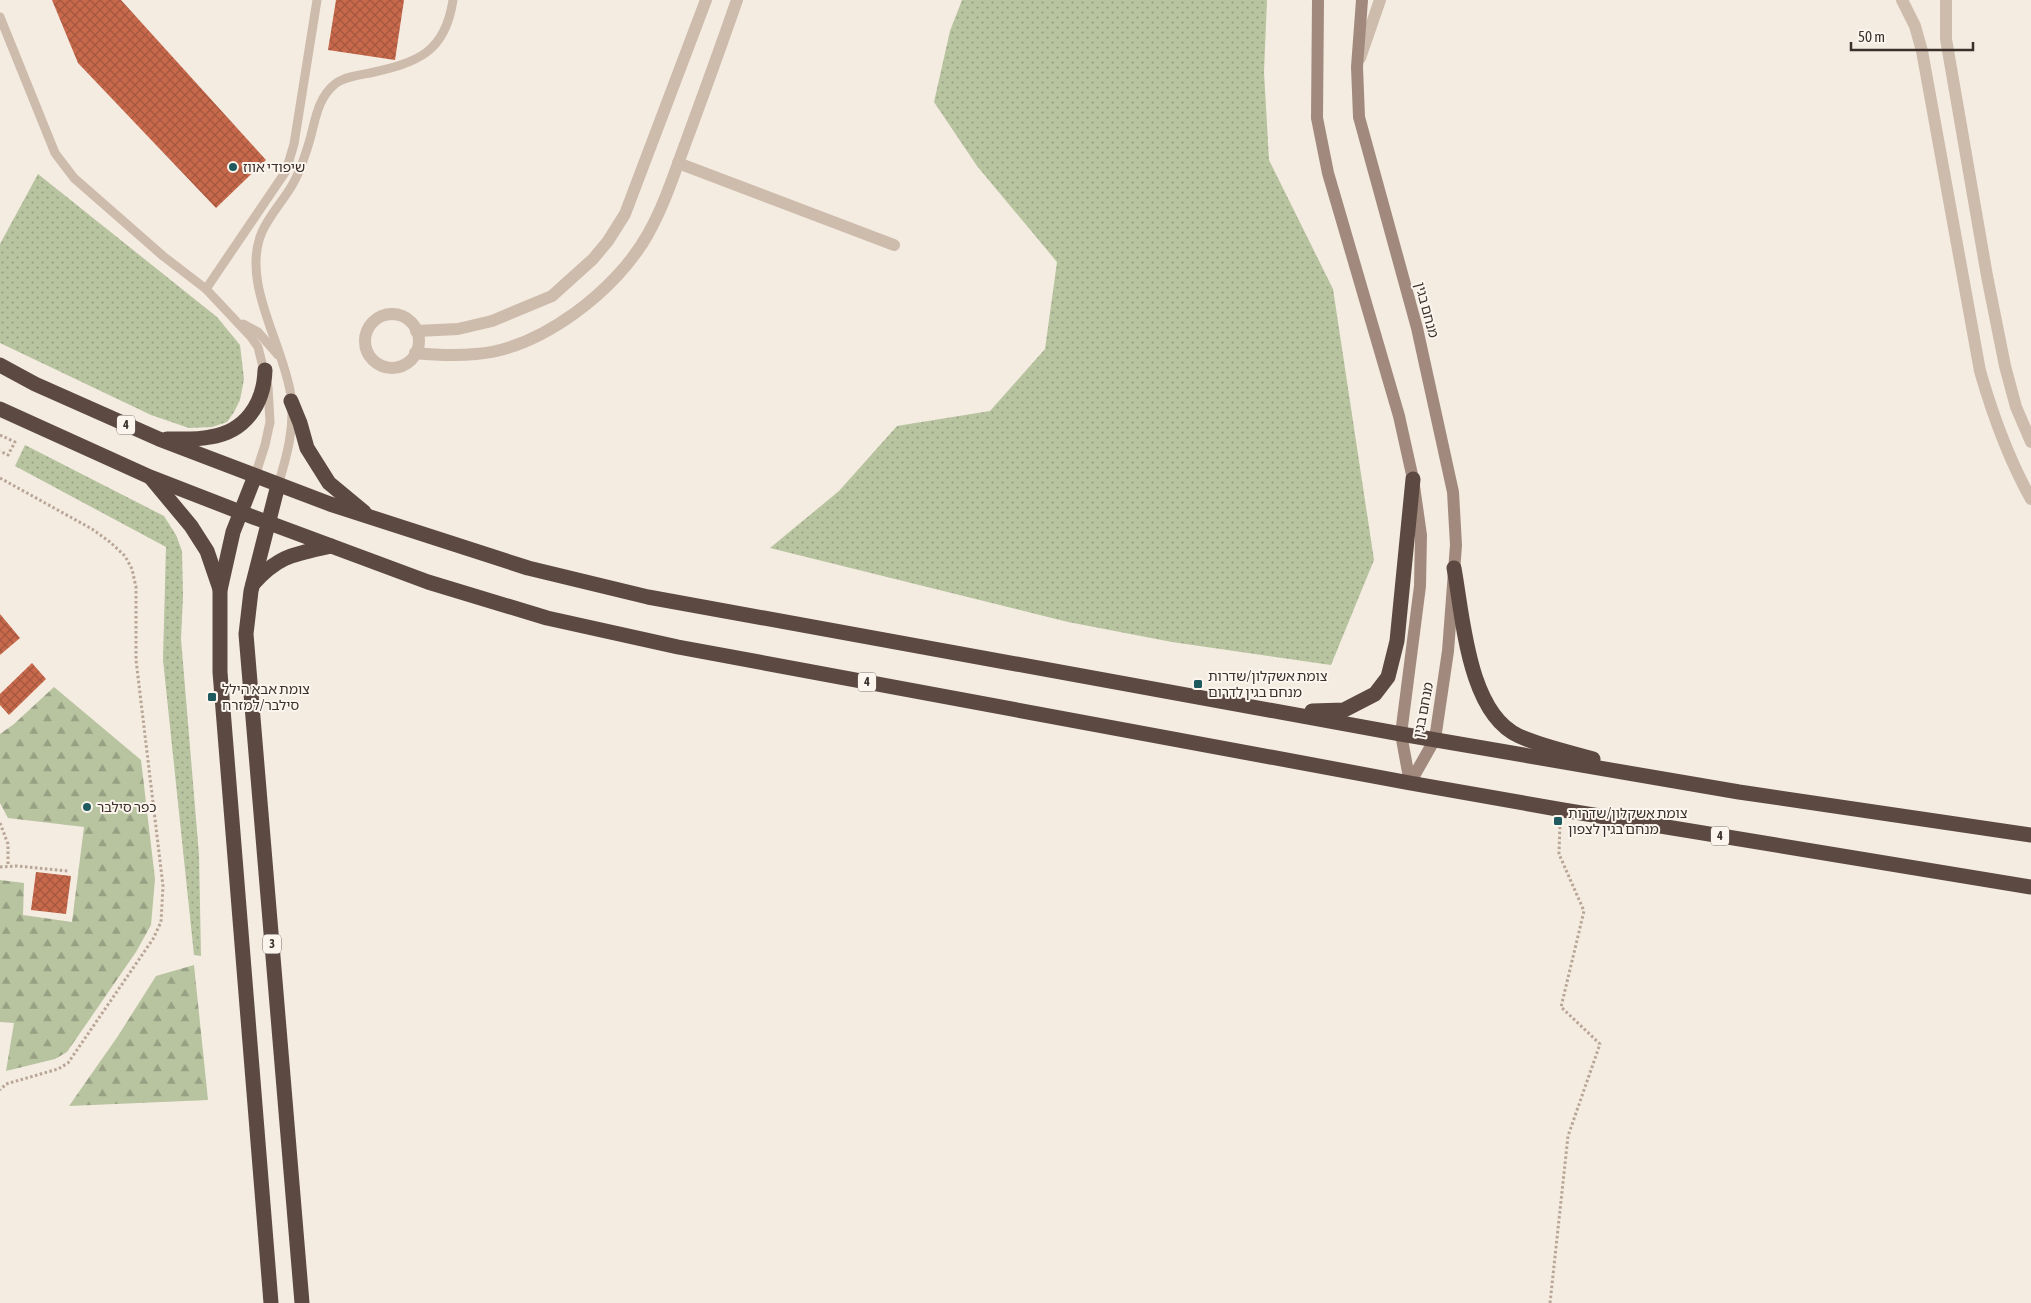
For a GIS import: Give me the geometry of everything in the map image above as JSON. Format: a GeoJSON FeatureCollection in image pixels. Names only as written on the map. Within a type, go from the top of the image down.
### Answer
{"type":"FeatureCollection","features":[{"type":"Feature","properties":{"kind":"highway","name":"4"},"geometry":{"type":"LineString","coordinates":[[0,365],[35,384],[159,439],[278,485],[528,568],[648,597],[1401,734],[1739,792],[2031,835]]}},
{"type":"Feature","properties":{"kind":"highway"},"geometry":{"type":"LineString","coordinates":[[159,439],[211,438],[236,428],[253,413],[262,392],[265,370]]}},
{"type":"Feature","properties":{"kind":"highway"},"geometry":{"type":"LineString","coordinates":[[291,401],[307,448],[329,483],[368,516]]}},
{"type":"Feature","properties":{"kind":"highway","name":"4"},"geometry":{"type":"LineString","coordinates":[[0,409],[150,477],[268,523],[428,582],[548,618],[669,645],[1410,783],[2031,887]]}},
{"type":"Feature","properties":{"kind":"highway"},"geometry":{"type":"LineString","coordinates":[[255,476],[240,512],[227,555],[220,590],[220,672],[271,1303]]}},
{"type":"Feature","properties":{"kind":"highway"},"geometry":{"type":"LineString","coordinates":[[150,477],[191,526],[207,550],[220,590]]}},
{"type":"Feature","properties":{"kind":"highway"},"geometry":{"type":"LineString","coordinates":[[1285,712],[1344,710],[1376,694],[1388,677],[1397,641],[1413,479]]}},
{"type":"Feature","properties":{"kind":"highway","name":"3"},"geometry":{"type":"LineString","coordinates":[[278,485],[252,585],[246,634],[302,1303]]}},
{"type":"Feature","properties":{"kind":"highway"},"geometry":{"type":"LineString","coordinates":[[252,585],[268,568],[292,555],[332,546]]}},
{"type":"Feature","properties":{"kind":"highway"},"geometry":{"type":"LineString","coordinates":[[1454,568],[1470,656],[1482,698],[1497,720],[1519,736],[1651,777]]}},
{"type":"Feature","properties":{"kind":"highway"},"geometry":{"type":"LineString","coordinates":[[259,1303],[264,1287],[267,1260]]}},
{"type":"Feature","properties":{"kind":"main road","name":"מנחם בגין"},"geometry":{"type":"LineString","coordinates":[[1318,0],[1317,118],[1328,173],[1399,416],[1413,479],[1421,535],[1420,586],[1401,734],[1410,783]]}},
{"type":"Feature","properties":{"kind":"main road","name":"מנחם בגין"},"geometry":{"type":"LineString","coordinates":[[1362,0],[1357,68],[1359,117],[1417,328],[1453,492],[1456,545],[1448,651],[1435,739],[1410,783]]}},
{"type":"Feature","properties":{"kind":"street"},"geometry":{"type":"LineString","coordinates":[[416,331],[458,329],[492,321],[520,311],[552,296],[593,259],[608,241],[625,214],[706,0]]}},
{"type":"Feature","properties":{"kind":"street"},"geometry":{"type":"LineString","coordinates":[[415,353],[478,354],[502,349],[528,339],[556,326],[588,304],[623,269],[648,236],[664,202],[737,0]]}},
{"type":"Feature","properties":{"kind":"street"},"geometry":{"type":"LineString","coordinates":[[1357,68],[1380,0]]}},
{"type":"Feature","properties":{"kind":"street"},"geometry":{"type":"LineString","coordinates":[[1902,0],[1922,50],[1980,371],[1993,416],[2017,475],[2031,499]]}},
{"type":"Feature","properties":{"kind":"street"},"geometry":{"type":"LineString","coordinates":[[1946,0],[1946,39],[1987,276],[2005,366],[2016,407],[2031,442]]}},
{"type":"Feature","properties":{"kind":"street"},"geometry":{"type":"LineString","coordinates":[[678,163],[894,245]]}},
{"type":"Feature","properties":{"kind":"street"},"geometry":{"type":"LineString","coordinates":[[386,314],[396,314],[406,318],[414,325],[416,331],[418,345],[415,353],[407,363],[398,367],[387,368],[377,364],[370,357],[365,347],[365,336],[369,326],[376,319],[386,314]]}},
{"type":"Feature","properties":{"kind":"lane"},"geometry":{"type":"LineString","coordinates":[[206,289],[286,171],[294,144],[317,0]]}},
{"type":"Feature","properties":{"kind":"lane"},"geometry":{"type":"LineString","coordinates":[[278,485],[288,453],[292,428],[291,401],[282,359],[257,281],[256,255],[262,232],[292,185],[307,149],[320,102],[335,84],[350,77],[403,65],[421,56],[435,45],[447,27],[453,0]]}},
{"type":"Feature","properties":{"kind":"lane"},"geometry":{"type":"LineString","coordinates":[[0,17],[55,153],[74,178],[163,256],[206,289],[258,347],[265,370],[270,406],[270,422],[255,476]]}},
{"type":"Feature","properties":{"kind":"lane"},"geometry":{"type":"LineString","coordinates":[[234,320],[258,332],[282,359]]}},
{"type":"Feature","properties":{"kind":"path"},"geometry":{"type":"LineString","coordinates":[[0,435],[15,442],[8,455],[0,451]]}},
{"type":"Feature","properties":{"kind":"path"},"geometry":{"type":"LineString","coordinates":[[0,478],[92,529],[125,556],[132,569],[136,587],[136,660],[163,886],[161,922],[153,940],[68,1063],[58,1069],[12,1082],[0,1090]]}},
{"type":"Feature","properties":{"kind":"path"},"geometry":{"type":"LineString","coordinates":[[1550,1303],[1568,1136],[1600,1044],[1561,1006],[1584,911],[1559,854],[1558,831],[1563,810]]}},
{"type":"Feature","properties":{"kind":"path"},"geometry":{"type":"LineString","coordinates":[[0,823],[8,844],[8,866]]}},
{"type":"Feature","properties":{"kind":"path"},"geometry":{"type":"LineString","coordinates":[[0,867],[68,871]]}},
{"type":"Feature","properties":{"kind":"green space"},"geometry":{"type":"Polygon","coordinates":[[[962,0],[1267,0],[1264,72],[1269,160],[1333,289],[1374,560],[1331,665],[1172,642],[1068,622],[770,548],[839,491],[897,426],[990,411],[1045,349],[1057,262],[977,166],[934,102],[950,31],[962,0]]]}},
{"type":"Feature","properties":{"kind":"green space"},"geometry":{"type":"Polygon","coordinates":[[[38,174],[217,317],[240,345],[244,379],[240,400],[227,422],[212,427],[189,428],[151,415],[0,343],[0,244],[38,174]]]}},
{"type":"Feature","properties":{"kind":"green space"},"geometry":{"type":"Polygon","coordinates":[[[25,445],[164,516],[176,535],[182,551],[183,596],[181,639],[199,855],[201,956],[194,955],[163,660],[166,547],[15,466],[25,445]]]}},
{"type":"Feature","properties":{"kind":"green space"},"geometry":{"type":"Polygon","coordinates":[[[54,687],[141,760],[155,879],[151,925],[136,952],[67,1052],[55,1059],[6,1071],[14,1023],[0,1022],[0,880],[24,883],[23,915],[72,922],[84,827],[8,818],[0,803],[0,734],[14,724],[54,687]]]}},
{"type":"Feature","properties":{"kind":"green space"},"geometry":{"type":"Polygon","coordinates":[[[194,965],[208,1100],[69,1106],[118,1036],[156,976],[194,965]]]}},
{"type":"Feature","properties":{"kind":"building"},"geometry":{"type":"Polygon","coordinates":[[[52,0],[121,0],[266,160],[216,208],[78,63],[52,0]]]}},
{"type":"Feature","properties":{"kind":"building"},"geometry":{"type":"Polygon","coordinates":[[[336,0],[404,0],[395,60],[328,50],[336,0]]]}},
{"type":"Feature","properties":{"kind":"building"},"geometry":{"type":"Polygon","coordinates":[[[0,614],[20,638],[0,655],[0,614]]]}},
{"type":"Feature","properties":{"kind":"building"},"geometry":{"type":"Polygon","coordinates":[[[32,663],[46,679],[9,715],[0,705],[0,694],[32,663]]]}},
{"type":"Feature","properties":{"kind":"building"},"geometry":{"type":"Polygon","coordinates":[[[36,872],[71,876],[66,914],[31,910],[36,872]]]}},
{"type":"Feature","properties":{"kind":"place","name":"שיפודי אווז"},"geometry":{"type":"Point","coordinates":[233,167]}},
{"type":"Feature","properties":{"kind":"place","name":"צומת אשקלון/שדרות מנחם בגין לדרום"},"geometry":{"type":"Point","coordinates":[1198,684]}},
{"type":"Feature","properties":{"kind":"place","name":"צומת אבא הילל סילבר/למזרח"},"geometry":{"type":"Point","coordinates":[212,697]}},
{"type":"Feature","properties":{"kind":"place","name":"כפר סילבר"},"geometry":{"type":"Point","coordinates":[87,807]}},
{"type":"Feature","properties":{"kind":"place","name":"צומת אשקלון/שדרות מנחם בגין לצפון"},"geometry":{"type":"Point","coordinates":[1558,821]}}]}
